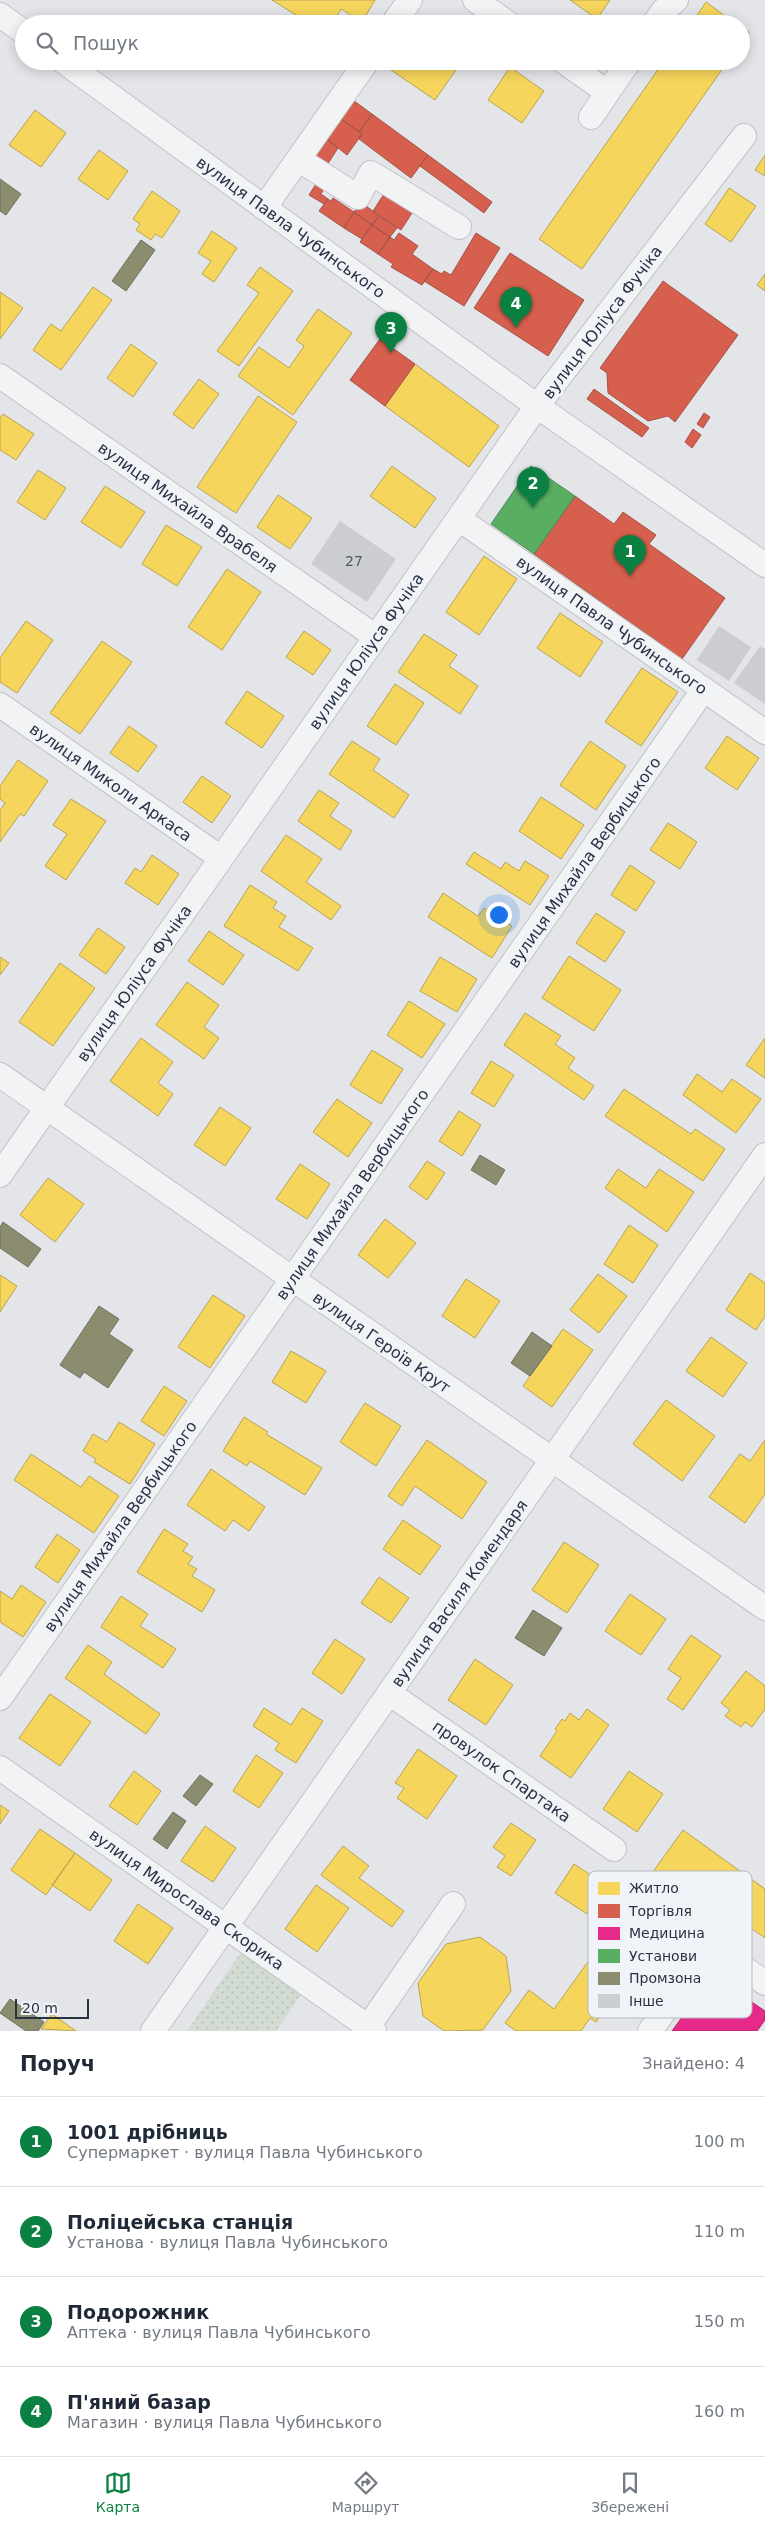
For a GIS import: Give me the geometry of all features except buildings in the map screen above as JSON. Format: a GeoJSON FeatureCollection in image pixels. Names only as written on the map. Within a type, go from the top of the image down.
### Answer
{"type":"FeatureCollection","features":[{"type":"Feature","properties":{"kind":"street"},"geometry":{"type":"LineString","coordinates":[[399,15],[410,0]]}},
{"type":"Feature","properties":{"kind":"street"},"geometry":{"type":"LineString","coordinates":[[475,0],[496,15]]}},
{"type":"Feature","properties":{"kind":"street"},"geometry":{"type":"LineString","coordinates":[[660,15],[676,0]]}},
{"type":"Feature","properties":{"kind":"street"},"geometry":{"type":"LineString","coordinates":[[0,15],[15,26]]}},
{"type":"Feature","properties":{"kind":"street","name":"вулиця Павла Чубинського"},"geometry":{"type":"LineString","coordinates":[[75,70],[537,406],[765,565]]}},
{"type":"Feature","properties":{"kind":"street"},"geometry":{"type":"LineString","coordinates":[[264,208],[361,70]]}},
{"type":"Feature","properties":{"kind":"street"},"geometry":{"type":"LineString","coordinates":[[576,70],[608,92]]}},
{"type":"Feature","properties":{"kind":"street"},"geometry":{"type":"LineString","coordinates":[[591,117],[623,70]]}},
{"type":"Feature","properties":{"kind":"street","name":"вулиця Юліуса Фучіка"},"geometry":{"type":"LineString","coordinates":[[0,1174],[537,406],[744,136]]}},
{"type":"Feature","properties":{"kind":"street"},"geometry":{"type":"LineString","coordinates":[[298,159],[358,197],[371,173],[459,228]]}},
{"type":"Feature","properties":{"kind":"street","name":"вулиця Михайла Врабеля"},"geometry":{"type":"LineString","coordinates":[[0,376],[376,637]]}},
{"type":"Feature","properties":{"kind":"street","name":"вулиця Павла Чубинського"},"geometry":{"type":"LineString","coordinates":[[459,519],[765,732]]}},
{"type":"Feature","properties":{"kind":"street","name":"вулиця Михайла Вербицького"},"geometry":{"type":"LineString","coordinates":[[0,1698],[704,690]]}},
{"type":"Feature","properties":{"kind":"street","name":"вулиця Миколи Аркаса"},"geometry":{"type":"LineString","coordinates":[[0,705],[221,858]]}},
{"type":"Feature","properties":{"kind":"street","name":"вулиця Героїв Крут"},"geometry":{"type":"LineString","coordinates":[[0,1075],[765,1608]]}},
{"type":"Feature","properties":{"kind":"street","name":"вулиця Василя Комендаря"},"geometry":{"type":"LineString","coordinates":[[153,2031],[765,1155]]}},
{"type":"Feature","properties":{"kind":"street","name":"провулок Спартака"},"geometry":{"type":"LineString","coordinates":[[389,1693],[614,1849]]}},
{"type":"Feature","properties":{"kind":"street","name":"вулиця Мирослава Скорика"},"geometry":{"type":"LineString","coordinates":[[0,1768],[371,2029]]}},
{"type":"Feature","properties":{"kind":"street"},"geometry":{"type":"LineString","coordinates":[[371,2029],[453,1904]]}},
{"type":"Feature","properties":{"kind":"street"},"geometry":{"type":"LineString","coordinates":[[752,1974],[765,1983]]}},
{"type":"Feature","properties":{"kind":"street"},"geometry":{"type":"LineString","coordinates":[[650,2031],[659,2018]]}},
{"type":"Feature","properties":{"kind":"shaded area"},"geometry":{"type":"Polygon","coordinates":[[[241,1952],[302,1993],[276,2031],[187,2031],[241,1952]]]}},
{"type":"Feature","properties":{"kind":"place","name":"П'яний базар"},"geometry":{"type":"Point","coordinates":[516,328]}},
{"type":"Feature","properties":{"kind":"place","name":"Подорожник"},"geometry":{"type":"Point","coordinates":[391,353]}},
{"type":"Feature","properties":{"kind":"place","name":"Поліцейська станція"},"geometry":{"type":"Point","coordinates":[533,508]}},
{"type":"Feature","properties":{"kind":"place","name":"1001 дрібниць"},"geometry":{"type":"Point","coordinates":[630,576]}}]}
